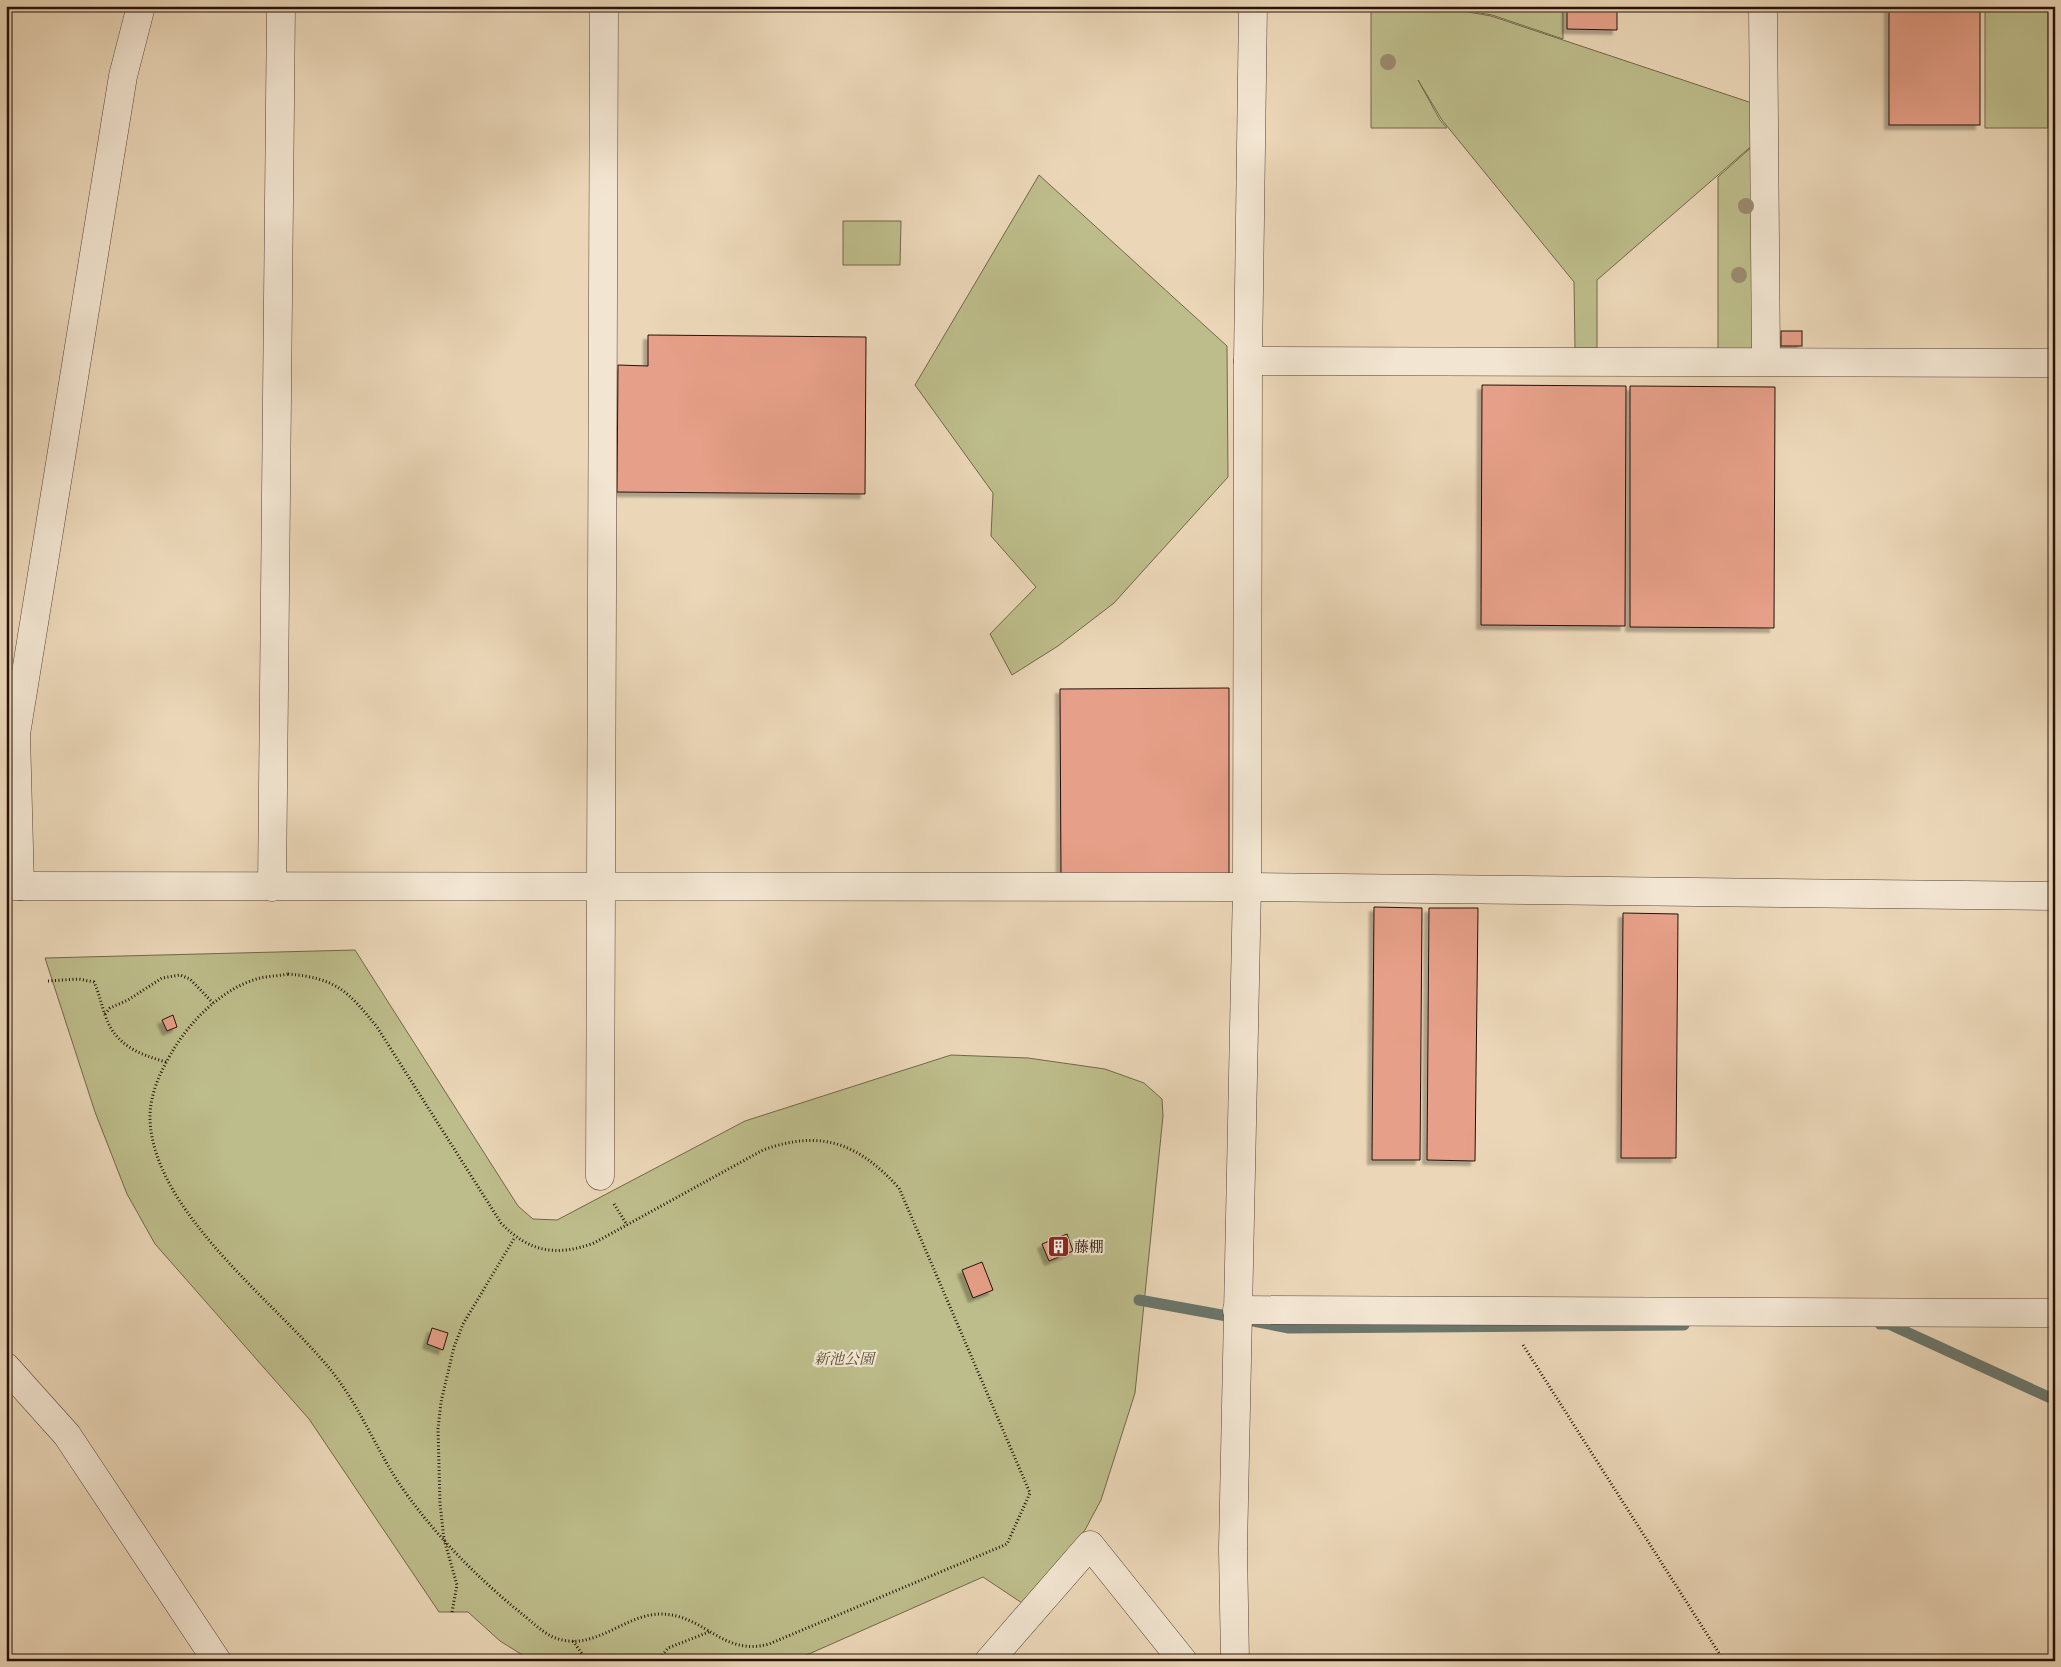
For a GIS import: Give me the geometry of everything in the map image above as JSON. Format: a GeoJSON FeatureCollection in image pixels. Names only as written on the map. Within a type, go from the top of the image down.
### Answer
{"type":"FeatureCollection","features":[{"type":"Feature","properties":{"kind":"street"},"geometry":{"type":"LineString","coordinates":[[141,6],[123,76],[16,734],[13,886],[1247,887],[2055,896]]}},
{"type":"Feature","properties":{"kind":"street"},"geometry":{"type":"LineString","coordinates":[[272,887],[282,6]]}},
{"type":"Feature","properties":{"kind":"street"},"geometry":{"type":"LineString","coordinates":[[600,1176],[604,6]]}},
{"type":"Feature","properties":{"kind":"street"},"geometry":{"type":"LineString","coordinates":[[1235,1661],[1233,1549],[1247,887],[1248,361],[1253,6]]}},
{"type":"Feature","properties":{"kind":"street"},"geometry":{"type":"LineString","coordinates":[[1763,6],[1766,361]]}},
{"type":"Feature","properties":{"kind":"street"},"geometry":{"type":"LineString","coordinates":[[1248,361],[2055,363]]}},
{"type":"Feature","properties":{"kind":"street"},"geometry":{"type":"LineString","coordinates":[[1237,1310],[1512,1309],[2055,1313]]}},
{"type":"Feature","properties":{"kind":"street"},"geometry":{"type":"LineString","coordinates":[[6,1367],[67,1435],[218,1661]]}},
{"type":"Feature","properties":{"kind":"street"},"geometry":{"type":"LineString","coordinates":[[989,1661],[1090,1545],[1182,1661]]}},
{"type":"Feature","properties":{"kind":"path"},"geometry":{"type":"LineString","coordinates":[[288,974],[313,976],[337,985],[357,1002],[377,1028],[501,1223],[515,1237],[533,1247],[553,1252],[574,1251],[594,1243],[763,1150],[788,1141],[814,1139],[839,1144],[865,1158],[885,1173],[899,1188],[1030,1493],[1007,1544],[769,1644],[754,1648],[738,1646],[723,1640],[698,1623],[678,1616],[660,1614],[646,1616],[590,1640],[573,1641],[553,1637],[501,1597],[410,1500],[352,1400],[330,1369],[198,1228],[163,1172],[154,1145],[150,1118],[160,1073],[194,1020],[213,1003],[235,989],[259,978],[288,974]]}},
{"type":"Feature","properties":{"kind":"path"},"geometry":{"type":"LineString","coordinates":[[105,1015],[110,1008],[128,1000],[162,978],[180,975],[190,979],[213,1003]]}},
{"type":"Feature","properties":{"kind":"path"},"geometry":{"type":"LineString","coordinates":[[48,982],[79,979],[94,982],[102,998],[105,1015],[115,1036],[139,1054],[166,1062]]}},
{"type":"Feature","properties":{"kind":"path"},"geometry":{"type":"LineString","coordinates":[[618,1211],[627,1226]]}},
{"type":"Feature","properties":{"kind":"path"},"geometry":{"type":"LineString","coordinates":[[452,1612],[457,1585],[444,1538],[438,1429],[446,1374],[454,1347],[464,1324],[515,1237]]}},
{"type":"Feature","properties":{"kind":"path"},"geometry":{"type":"LineString","coordinates":[[1512,1309],[1514,1331],[1724,1661]]}},
{"type":"Feature","properties":{"kind":"path"},"geometry":{"type":"LineString","coordinates":[[658,1661],[668,1648],[710,1631]]}},
{"type":"Feature","properties":{"kind":"path"},"geometry":{"type":"LineString","coordinates":[[573,1641],[587,1661]]}},
{"type":"Feature","properties":{"kind":"green space"},"geometry":{"type":"Polygon","coordinates":[[[1371,6],[1434,6],[1491,16],[1755,104],[1755,143],[1597,280],[1597,348],[1575,348],[1574,282],[1442,120],[1418,80],[1440,120],[1447,128],[1371,128],[1371,6]]]}},
{"type":"Feature","properties":{"kind":"green space"},"geometry":{"type":"Polygon","coordinates":[[[1438,6],[1563,6],[1563,39],[1492,15],[1438,6]]]}},
{"type":"Feature","properties":{"kind":"green space"},"geometry":{"type":"Polygon","coordinates":[[[1985,6],[2048,6],[2048,128],[1985,128],[1985,6]]]}},
{"type":"Feature","properties":{"kind":"green space"},"geometry":{"type":"Polygon","coordinates":[[[1755,144],[1755,349],[1718,349],[1718,177],[1755,144]]]}},
{"type":"Feature","properties":{"kind":"green space"},"geometry":{"type":"Polygon","coordinates":[[[1039,175],[1227,346],[1228,477],[1114,603],[1058,646],[1012,675],[990,634],[1036,587],[991,536],[993,493],[915,385],[1039,175]]]}},
{"type":"Feature","properties":{"kind":"green space"},"geometry":{"type":"Polygon","coordinates":[[[843,221],[901,221],[900,265],[843,265],[843,221]]]}},
{"type":"Feature","properties":{"kind":"green space","name":"新池公園"},"geometry":{"type":"Polygon","coordinates":[[[355,950],[518,1206],[533,1219],[557,1220],[745,1121],[951,1055],[1028,1058],[1105,1069],[1144,1083],[1162,1099],[1163,1116],[1135,1393],[1101,1500],[1085,1530],[1022,1603],[983,1577],[793,1661],[532,1661],[500,1641],[468,1612],[439,1612],[309,1419],[155,1244],[127,1194],[95,1112],[45,958],[355,950]]]}},
{"type":"Feature","properties":{"kind":"building"},"geometry":{"type":"Polygon","coordinates":[[[1567,6],[1617,6],[1617,30],[1567,29],[1567,6]]]}},
{"type":"Feature","properties":{"kind":"building"},"geometry":{"type":"Polygon","coordinates":[[[1889,6],[1980,6],[1980,125],[1889,125],[1889,6]]]}},
{"type":"Feature","properties":{"kind":"building"},"geometry":{"type":"Polygon","coordinates":[[[1781,331],[1802,331],[1802,346],[1781,346],[1781,331]]]}},
{"type":"Feature","properties":{"kind":"building"},"geometry":{"type":"Polygon","coordinates":[[[648,335],[866,337],[865,494],[617,492],[618,365],[648,366],[648,335]]]}},
{"type":"Feature","properties":{"kind":"building"},"geometry":{"type":"Polygon","coordinates":[[[1482,385],[1626,386],[1625,626],[1481,625],[1482,385]]]}},
{"type":"Feature","properties":{"kind":"building"},"geometry":{"type":"Polygon","coordinates":[[[1630,386],[1775,387],[1774,628],[1630,627],[1630,386]]]}},
{"type":"Feature","properties":{"kind":"building"},"geometry":{"type":"Polygon","coordinates":[[[1229,688],[1229,881],[1061,881],[1060,689],[1229,688]]]}},
{"type":"Feature","properties":{"kind":"building"},"geometry":{"type":"Polygon","coordinates":[[[1374,907],[1422,908],[1420,1160],[1372,1160],[1374,907]]]}},
{"type":"Feature","properties":{"kind":"building"},"geometry":{"type":"Polygon","coordinates":[[[1429,908],[1478,908],[1475,1161],[1427,1160],[1429,908]]]}},
{"type":"Feature","properties":{"kind":"building"},"geometry":{"type":"Polygon","coordinates":[[[1623,913],[1678,914],[1676,1158],[1621,1158],[1623,913]]]}},
{"type":"Feature","properties":{"kind":"building"},"geometry":{"type":"Polygon","coordinates":[[[173,1015],[177,1027],[167,1031],[162,1020],[173,1015]]]}},
{"type":"Feature","properties":{"kind":"building","name":"藤棚"},"geometry":{"type":"Polygon","coordinates":[[[1067,1234],[1073,1251],[1049,1261],[1042,1244],[1067,1234]]]}},
{"type":"Feature","properties":{"kind":"building"},"geometry":{"type":"Polygon","coordinates":[[[982,1262],[993,1290],[973,1298],[962,1270],[982,1262]]]}},
{"type":"Feature","properties":{"kind":"building"},"geometry":{"type":"Polygon","coordinates":[[[432,1328],[448,1333],[443,1350],[427,1344],[432,1328]]]}},
{"type":"Feature","properties":{"kind":"waterway"},"geometry":{"type":"LineString","coordinates":[[1139,1300],[1238,1318]]}},
{"type":"Feature","properties":{"kind":"waterway"},"geometry":{"type":"LineString","coordinates":[[1253,1321],[1289,1328],[1684,1325]]}},
{"type":"Feature","properties":{"kind":"waterway"},"geometry":{"type":"LineString","coordinates":[[1880,1324],[1889,1324],[2055,1400]]}},
{"type":"Feature","properties":{"kind":"place","name":"藤棚"},"geometry":{"type":"Point","coordinates":[1058,1247]}}]}
